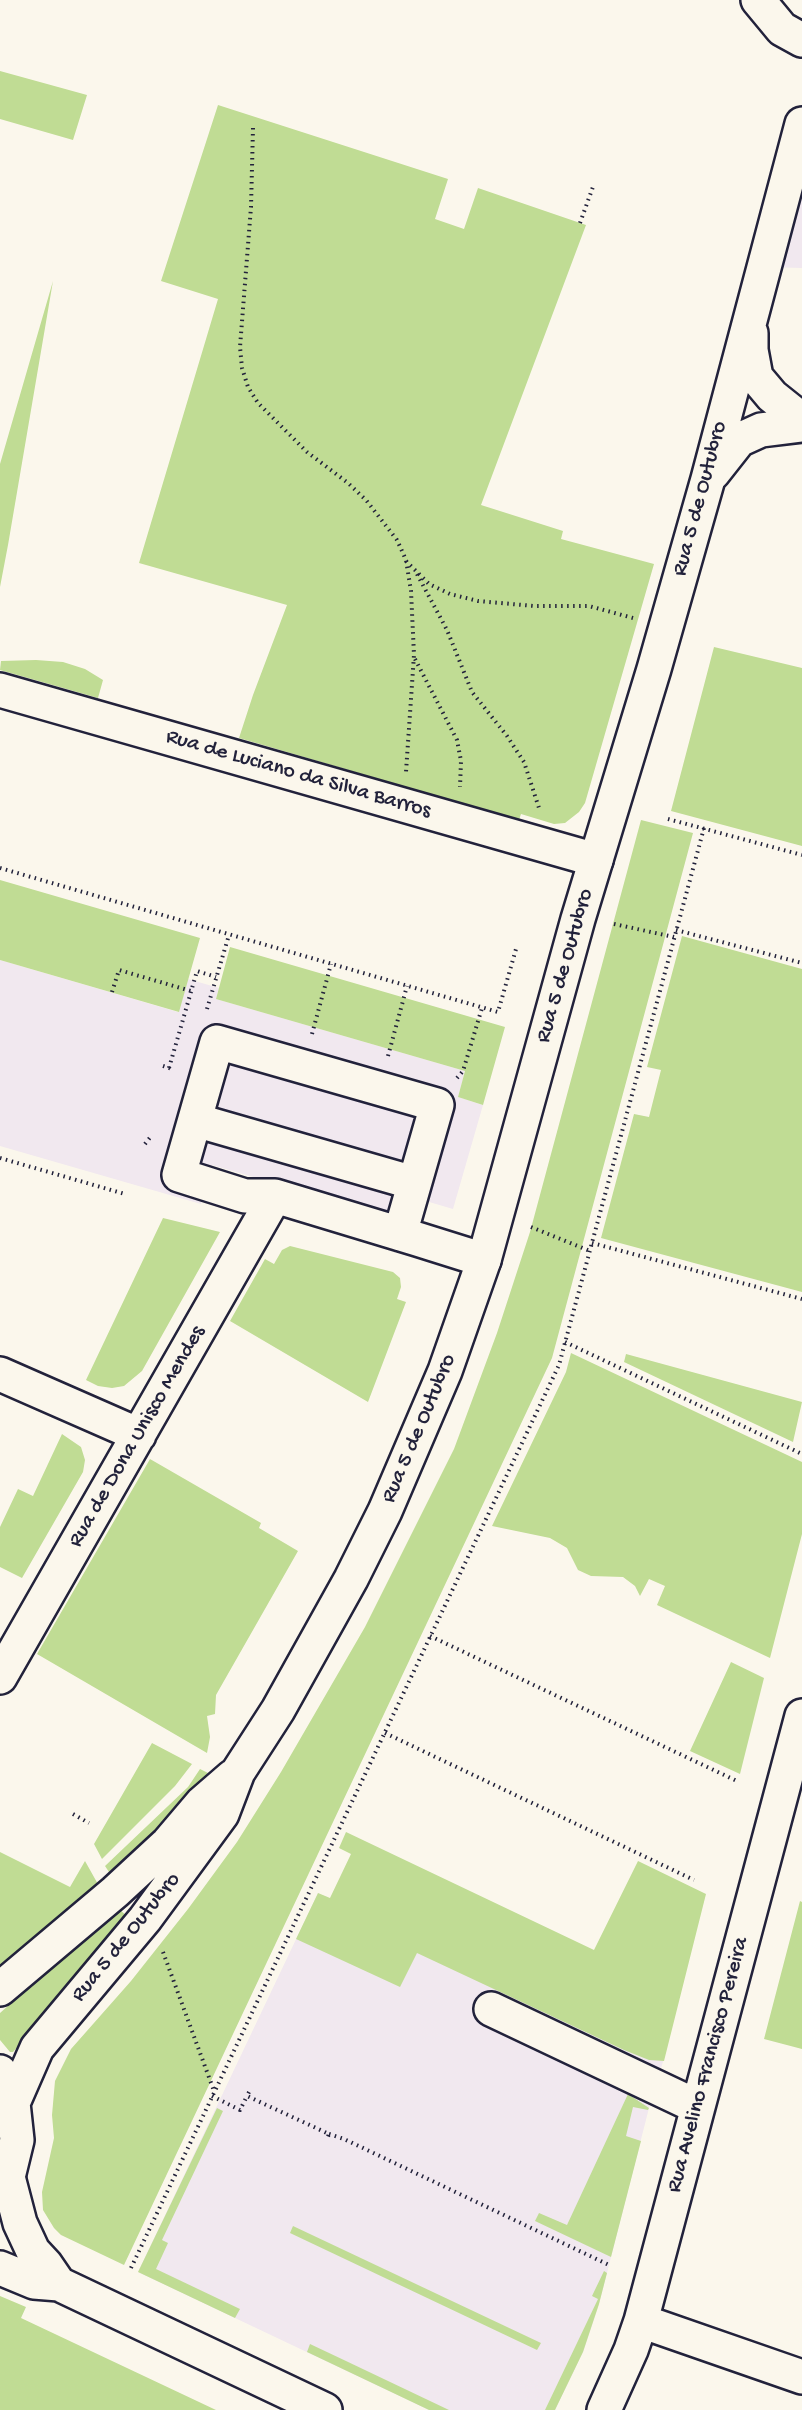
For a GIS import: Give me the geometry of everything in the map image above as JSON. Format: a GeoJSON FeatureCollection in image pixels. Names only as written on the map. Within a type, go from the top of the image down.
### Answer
{"type":"FeatureCollection","features":[{"type":"Feature","properties":{"kind":"street"},"geometry":{"type":"LineString","coordinates":[[758,0],[782,29],[799,44]]}},
{"type":"Feature","properties":{"kind":"street","name":"Rua 5 de Outubro"},"geometry":{"type":"LineString","coordinates":[[13,2103],[37,2048],[145,1919],[222,1814],[238,1772],[278,1710],[315,1645],[385,1511],[445,1371],[484,1260],[596,860],[708,479],[802,124]]}},
{"type":"Feature","properties":{"kind":"street"},"geometry":{"type":"LineString","coordinates":[[752,308],[750,350],[756,377],[771,396],[802,420]]}},
{"type":"Feature","properties":{"kind":"street"},"geometry":{"type":"LineString","coordinates":[[708,479],[739,440],[761,430],[802,425]]}},
{"type":"Feature","properties":{"kind":"street","name":"Rua de Luciano da Silva Barros"},"geometry":{"type":"LineString","coordinates":[[0,690],[596,860]]}},
{"type":"Feature","properties":{"kind":"street"},"geometry":{"type":"LineString","coordinates":[[400,1234],[437,1105],[217,1042],[179,1175],[245,1196],[275,1196],[484,1260]]}},
{"type":"Feature","properties":{"kind":"street"},"geometry":{"type":"LineString","coordinates":[[195,1120],[414,1183]]}},
{"type":"Feature","properties":{"kind":"street","name":"Rua de Dona Unisco Mendes"},"geometry":{"type":"LineString","coordinates":[[0,1677],[275,1196]]}},
{"type":"Feature","properties":{"kind":"street"},"geometry":{"type":"LineString","coordinates":[[0,1374],[139,1435]]}},
{"type":"Feature","properties":{"kind":"street","name":"Rua Avelino Francisco Pereira"},"geometry":{"type":"LineString","coordinates":[[604,2410],[631,2350],[641,2321],[802,1716]]}},
{"type":"Feature","properties":{"kind":"street","name":"Rua 5 de Outubro"},"geometry":{"type":"LineString","coordinates":[[0,1989],[115,1892],[168,1843],[202,1803],[238,1772]]}},
{"type":"Feature","properties":{"kind":"street"},"geometry":{"type":"LineString","coordinates":[[491,2009],[698,2107]]}},
{"type":"Feature","properties":{"kind":"street","name":"Rua 5 de Outubro"},"geometry":{"type":"LineString","coordinates":[[0,2072],[13,2103],[16,2140],[4,2186]]}},
{"type":"Feature","properties":{"kind":"street"},"geometry":{"type":"LineString","coordinates":[[4,2186],[33,2251],[59,2284]]}},
{"type":"Feature","properties":{"kind":"street"},"geometry":{"type":"LineString","coordinates":[[0,2268],[34,2282],[59,2284],[325,2410]]}},
{"type":"Feature","properties":{"kind":"street"},"geometry":{"type":"LineString","coordinates":[[641,2321],[802,2377]]}},
{"type":"Feature","properties":{"kind":"path"},"geometry":{"type":"LineString","coordinates":[[253,128],[251,207],[240,347],[242,368],[248,387],[272,418],[307,452],[348,483],[366,500],[397,540],[406,560],[417,574],[447,630],[472,692],[507,736],[524,762],[541,814],[534,842]]}},
{"type":"Feature","properties":{"kind":"path"},"geometry":{"type":"LineString","coordinates":[[580,224],[594,184]]}},
{"type":"Feature","properties":{"kind":"path"},"geometry":{"type":"LineString","coordinates":[[401,804],[408,755],[414,655],[411,591],[406,560]]}},
{"type":"Feature","properties":{"kind":"path"},"geometry":{"type":"LineString","coordinates":[[417,574],[429,584],[450,594],[478,601],[534,606],[589,606],[665,628]]}},
{"type":"Feature","properties":{"kind":"path"},"geometry":{"type":"LineString","coordinates":[[414,655],[432,694],[458,740],[462,761],[455,820]]}},
{"type":"Feature","properties":{"kind":"path"},"geometry":{"type":"LineString","coordinates":[[668,819],[802,855]]}},
{"type":"Feature","properties":{"kind":"path"},"geometry":{"type":"LineString","coordinates":[[131,2268],[559,1365],[704,828]]}},
{"type":"Feature","properties":{"kind":"path"},"geometry":{"type":"LineString","coordinates":[[0,868],[498,1012],[516,948]]}},
{"type":"Feature","properties":{"kind":"path"},"geometry":{"type":"LineString","coordinates":[[614,924],[674,937]]}},
{"type":"Feature","properties":{"kind":"path"},"geometry":{"type":"LineString","coordinates":[[676,930],[802,963]]}},
{"type":"Feature","properties":{"kind":"path"},"geometry":{"type":"LineString","coordinates":[[313,1027],[331,964]]}},
{"type":"Feature","properties":{"kind":"path"},"geometry":{"type":"LineString","coordinates":[[112,992],[119,970],[191,991]]}},
{"type":"Feature","properties":{"kind":"path"},"geometry":{"type":"LineString","coordinates":[[170,1068],[197,972],[216,977]]}},
{"type":"Feature","properties":{"kind":"path"},"geometry":{"type":"LineString","coordinates":[[390,1050],[407,986]]}},
{"type":"Feature","properties":{"kind":"path"},"geometry":{"type":"LineString","coordinates":[[463,1071],[482,1008]]}},
{"type":"Feature","properties":{"kind":"path"},"geometry":{"type":"LineString","coordinates":[[163,1066],[176,1070]]}},
{"type":"Feature","properties":{"kind":"path"},"geometry":{"type":"LineString","coordinates":[[0,1158],[125,1194]]}},
{"type":"Feature","properties":{"kind":"path"},"geometry":{"type":"LineString","coordinates":[[531,1227],[590,1251]]}},
{"type":"Feature","properties":{"kind":"path"},"geometry":{"type":"LineString","coordinates":[[592,1243],[802,1299]]}},
{"type":"Feature","properties":{"kind":"path"},"geometry":{"type":"LineString","coordinates":[[565,1342],[802,1454]]}},
{"type":"Feature","properties":{"kind":"path"},"geometry":{"type":"LineString","coordinates":[[430,1636],[738,1782]]}},
{"type":"Feature","properties":{"kind":"path"},"geometry":{"type":"LineString","coordinates":[[385,1733],[694,1880]]}},
{"type":"Feature","properties":{"kind":"path"},"geometry":{"type":"LineString","coordinates":[[73,1814],[90,1824]]}},
{"type":"Feature","properties":{"kind":"path"},"geometry":{"type":"LineString","coordinates":[[161,1945],[213,2094],[240,2110],[248,2094],[328,2137],[344,2139],[609,2265]]}},
{"type":"Feature","properties":{"kind":"shaded area"},"geometry":{"type":"Polygon","coordinates":[[[802,134],[802,268],[766,267],[802,134]]]}},
{"type":"Feature","properties":{"kind":"shaded area"},"geometry":{"type":"Polygon","coordinates":[[[0,960],[178,1012],[188,979],[219,988],[216,999],[465,1071],[458,1097],[483,1105],[453,1209],[419,1199],[412,1223],[212,1165],[201,1204],[0,1146],[0,960]]]}},
{"type":"Feature","properties":{"kind":"shaded area"},"geometry":{"type":"Polygon","coordinates":[[[318,1893],[665,2055],[649,2108],[599,2304],[583,2352],[555,2410],[429,2410],[138,2272],[318,1893]]]}},
{"type":"Feature","properties":{"kind":"green space"},"geometry":{"type":"Polygon","coordinates":[[[0,71],[87,95],[73,140],[0,119],[0,71]]]}},
{"type":"Feature","properties":{"kind":"green space"},"geometry":{"type":"Polygon","coordinates":[[[218,105],[448,179],[435,219],[464,229],[478,188],[586,225],[481,505],[563,531],[561,539],[654,564],[585,803],[579,812],[565,823],[554,824],[521,814],[519,820],[239,738],[287,605],[139,563],[218,299],[161,281],[218,105]]]}},
{"type":"Feature","properties":{"kind":"green space"},"geometry":{"type":"Polygon","coordinates":[[[53,281],[8,545],[0,587],[0,464],[53,281]]]}},
{"type":"Feature","properties":{"kind":"green space"},"geometry":{"type":"Polygon","coordinates":[[[714,647],[802,668],[802,846],[671,811],[714,647]]]}},
{"type":"Feature","properties":{"kind":"green space"},"geometry":{"type":"Polygon","coordinates":[[[1,661],[63,662],[85,669],[103,680],[98,698],[0,670],[1,661]]]}},
{"type":"Feature","properties":{"kind":"green space"},"geometry":{"type":"Polygon","coordinates":[[[641,820],[693,833],[552,1358],[124,2265],[61,2235],[43,2210],[42,2192],[54,2138],[52,2115],[55,2081],[71,2049],[131,1981],[237,1842],[281,1772],[365,1627],[454,1449],[497,1333],[530,1232],[641,820]]]}},
{"type":"Feature","properties":{"kind":"green space"},"geometry":{"type":"Polygon","coordinates":[[[0,880],[200,938],[179,1012],[0,960],[0,880]]]}},
{"type":"Feature","properties":{"kind":"green space"},"geometry":{"type":"Polygon","coordinates":[[[682,936],[802,969],[802,1292],[601,1238],[634,1114],[649,1117],[661,1070],[647,1067],[682,936]]]}},
{"type":"Feature","properties":{"kind":"green space"},"geometry":{"type":"Polygon","coordinates":[[[230,947],[505,1027],[483,1105],[458,1097],[465,1071],[216,999],[230,947]]]}},
{"type":"Feature","properties":{"kind":"green space"},"geometry":{"type":"Polygon","coordinates":[[[163,1218],[220,1232],[142,1371],[124,1386],[112,1388],[98,1386],[86,1380],[163,1218]]]}},
{"type":"Feature","properties":{"kind":"green space"},"geometry":{"type":"Polygon","coordinates":[[[290,1246],[393,1272],[400,1278],[401,1287],[397,1299],[406,1302],[368,1402],[230,1321],[265,1259],[274,1264],[282,1250],[290,1246]]]}},
{"type":"Feature","properties":{"kind":"green space"},"geometry":{"type":"Polygon","coordinates":[[[571,1353],[802,1462],[802,1534],[770,1658],[657,1605],[665,1586],[649,1579],[640,1596],[635,1586],[623,1577],[591,1576],[578,1570],[567,1548],[550,1538],[492,1526],[566,1372],[571,1353]]]}},
{"type":"Feature","properties":{"kind":"green space"},"geometry":{"type":"Polygon","coordinates":[[[626,1354],[802,1402],[793,1442],[624,1362],[626,1354]]]}},
{"type":"Feature","properties":{"kind":"green space"},"geometry":{"type":"Polygon","coordinates":[[[62,1434],[81,1447],[85,1460],[83,1472],[22,1578],[0,1567],[0,1527],[18,1489],[33,1496],[62,1434]]]}},
{"type":"Feature","properties":{"kind":"green space"},"geometry":{"type":"Polygon","coordinates":[[[150,1459],[261,1523],[259,1528],[298,1551],[216,1695],[215,1714],[207,1716],[210,1737],[207,1753],[37,1654],[150,1459]]]}},
{"type":"Feature","properties":{"kind":"green space"},"geometry":{"type":"Polygon","coordinates":[[[731,1662],[764,1678],[740,1774],[690,1751],[731,1662]]]}},
{"type":"Feature","properties":{"kind":"green space"},"geometry":{"type":"Polygon","coordinates":[[[152,1743],[192,1764],[175,1786],[102,1859],[94,1844],[152,1743]]]}},
{"type":"Feature","properties":{"kind":"green space"},"geometry":{"type":"Polygon","coordinates":[[[200,1769],[208,1773],[184,1804],[111,1875],[105,1866],[188,1787],[200,1769]]]}},
{"type":"Feature","properties":{"kind":"green space"},"geometry":{"type":"Polygon","coordinates":[[[346,1832],[594,1950],[638,1861],[706,1894],[664,2061],[649,2060],[624,2050],[417,1953],[400,1987],[296,1939],[318,1893],[330,1898],[351,1854],[339,1848],[346,1832]]]}},
{"type":"Feature","properties":{"kind":"green space"},"geometry":{"type":"Polygon","coordinates":[[[0,1852],[70,1887],[85,1861],[99,1886],[0,1966],[0,1852]]]}},
{"type":"Feature","properties":{"kind":"green space"},"geometry":{"type":"Polygon","coordinates":[[[800,1901],[802,1902],[802,2049],[764,2039],[800,1901]]]}},
{"type":"Feature","properties":{"kind":"green space"},"geometry":{"type":"Polygon","coordinates":[[[118,1908],[129,1918],[13,2052],[10,2052],[0,2040],[0,2013],[118,1908]]]}},
{"type":"Feature","properties":{"kind":"green space"},"geometry":{"type":"Polygon","coordinates":[[[628,2094],[649,2108],[648,2110],[633,2107],[626,2136],[641,2141],[611,2257],[535,2221],[539,2213],[567,2225],[628,2094]]]}},
{"type":"Feature","properties":{"kind":"green space"},"geometry":{"type":"Polygon","coordinates":[[[217,2108],[223,2111],[162,2240],[168,2243],[156,2269],[240,2309],[235,2318],[138,2272],[217,2108]]]}},
{"type":"Feature","properties":{"kind":"green space"},"geometry":{"type":"Polygon","coordinates":[[[293,2226],[541,2343],[537,2350],[290,2233],[293,2226]]]}},
{"type":"Feature","properties":{"kind":"green space"},"geometry":{"type":"Polygon","coordinates":[[[604,2271],[607,2273],[599,2304],[583,2352],[555,2410],[545,2410],[598,2299],[592,2296],[604,2271]]]}},
{"type":"Feature","properties":{"kind":"green space"},"geometry":{"type":"Polygon","coordinates":[[[0,2296],[26,2307],[21,2318],[216,2410],[0,2410],[0,2296]]]}},
{"type":"Feature","properties":{"kind":"green space"},"geometry":{"type":"Polygon","coordinates":[[[310,2344],[449,2410],[429,2410],[307,2352],[310,2344]]]}}]}
